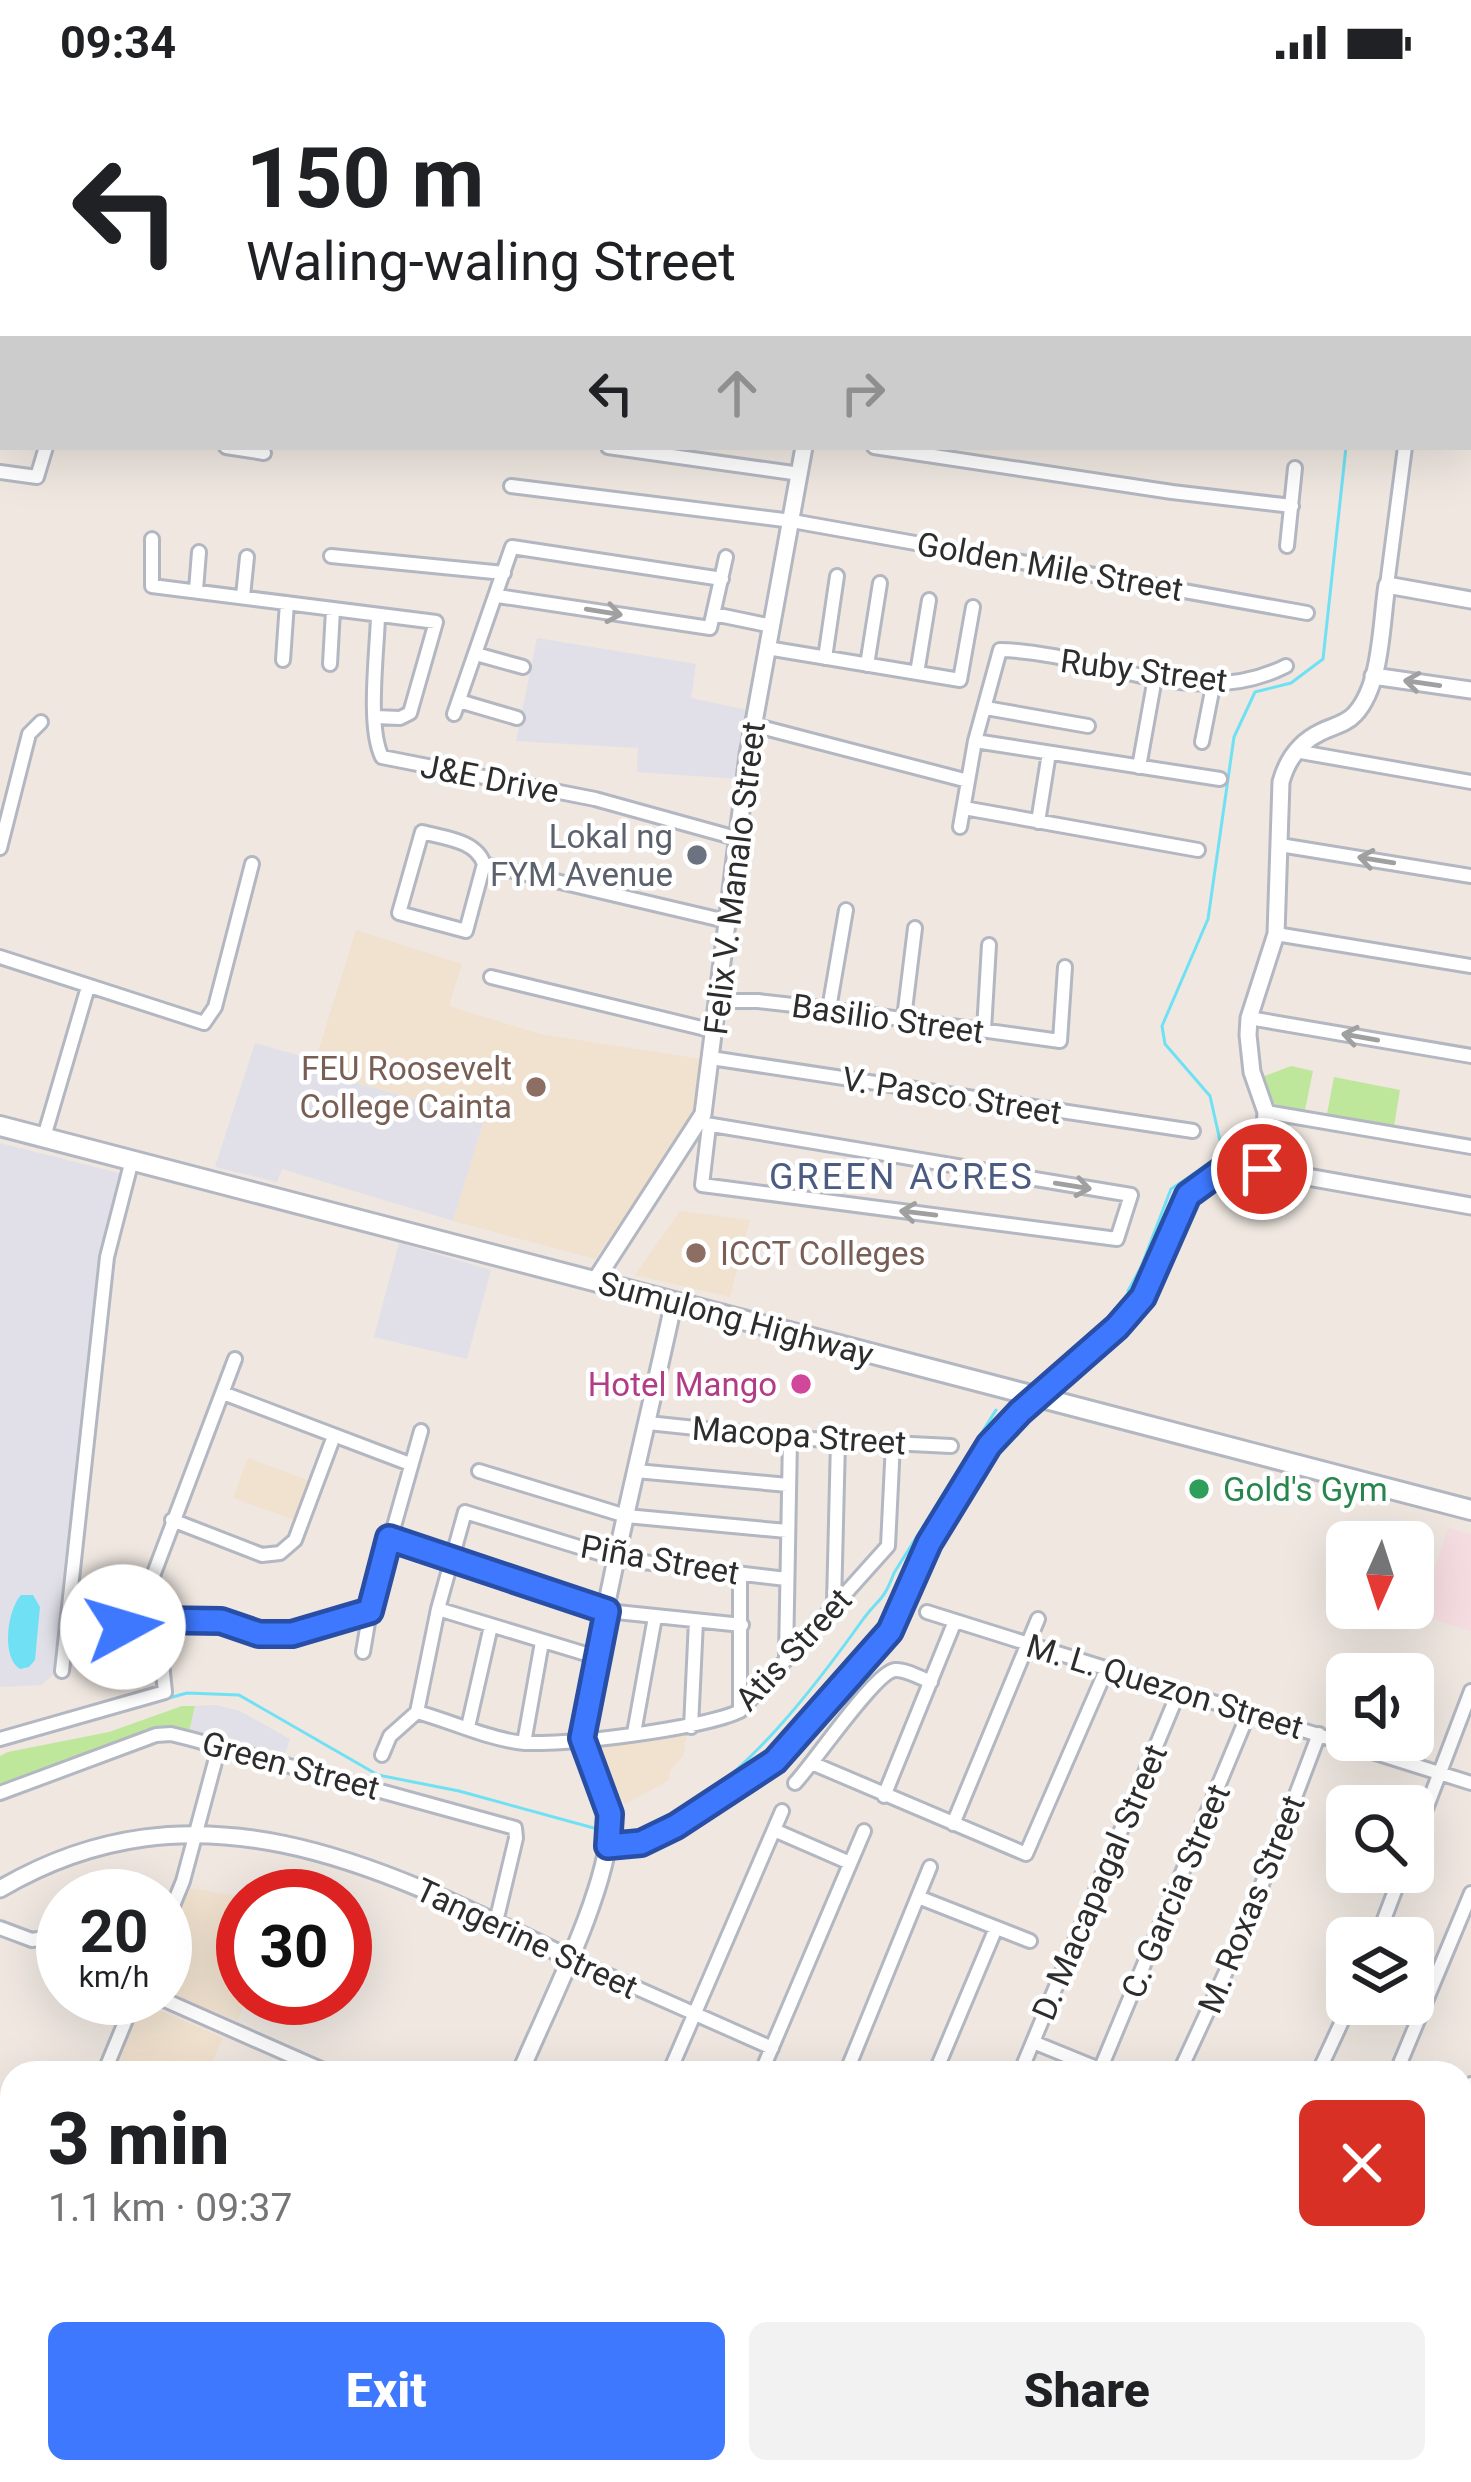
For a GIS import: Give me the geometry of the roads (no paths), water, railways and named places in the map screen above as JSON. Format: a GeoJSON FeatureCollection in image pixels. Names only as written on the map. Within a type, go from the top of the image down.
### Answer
{"type":"FeatureCollection","features":[{"type":"Feature","properties":{"kind":"main road","name":"Sumulong Highway"},"geometry":{"type":"LineString","coordinates":[[0,1126],[1471,1510]]}},
{"type":"Feature","properties":{"kind":"street"},"geometry":{"type":"LineString","coordinates":[[0,472],[37,477],[45,450]]}},
{"type":"Feature","properties":{"kind":"street"},"geometry":{"type":"LineString","coordinates":[[249,450],[264,452]]}},
{"type":"Feature","properties":{"kind":"street"},"geometry":{"type":"LineString","coordinates":[[629,450],[800,474]]}},
{"type":"Feature","properties":{"kind":"street","name":"Felix V. Manalo Street"},"geometry":{"type":"LineString","coordinates":[[595,1281],[704,1125],[736,838],[804,450]]}},
{"type":"Feature","properties":{"kind":"street"},"geometry":{"type":"LineString","coordinates":[[893,450],[1292,506]]}},
{"type":"Feature","properties":{"kind":"street"},"geometry":{"type":"LineString","coordinates":[[1262,1169],[1266,1112],[1252,1072],[1249,1018],[1276,934],[1281,782],[1295,752],[1318,733],[1343,724],[1358,712],[1373,676],[1405,450]]}},
{"type":"Feature","properties":{"kind":"street"},"geometry":{"type":"LineString","coordinates":[[1288,546],[1295,468]]}},
{"type":"Feature","properties":{"kind":"street","name":"Golden Mile Street"},"geometry":{"type":"LineString","coordinates":[[511,486],[793,521],[1307,613]]}},
{"type":"Feature","properties":{"kind":"street"},"geometry":{"type":"LineString","coordinates":[[152,539],[152,586],[433,620],[436,625],[410,712],[400,718],[376,717],[378,616]]}},
{"type":"Feature","properties":{"kind":"street"},"geometry":{"type":"LineString","coordinates":[[517,718],[457,708],[512,547],[722,579]]}},
{"type":"Feature","properties":{"kind":"street"},"geometry":{"type":"LineString","coordinates":[[196,590],[199,552]]}},
{"type":"Feature","properties":{"kind":"street"},"geometry":{"type":"LineString","coordinates":[[331,556],[505,573]]}},
{"type":"Feature","properties":{"kind":"street"},"geometry":{"type":"LineString","coordinates":[[243,596],[247,557]]}},
{"type":"Feature","properties":{"kind":"street"},"geometry":{"type":"LineString","coordinates":[[498,596],[710,628],[726,557]]}},
{"type":"Feature","properties":{"kind":"street"},"geometry":{"type":"LineString","coordinates":[[825,658],[837,576]]}},
{"type":"Feature","properties":{"kind":"street"},"geometry":{"type":"LineString","coordinates":[[867,664],[880,583]]}},
{"type":"Feature","properties":{"kind":"street"},"geometry":{"type":"LineString","coordinates":[[1388,586],[1471,600]]}},
{"type":"Feature","properties":{"kind":"street"},"geometry":{"type":"LineString","coordinates":[[917,673],[929,600]]}},
{"type":"Feature","properties":{"kind":"street"},"geometry":{"type":"LineString","coordinates":[[284,660],[287,603]]}},
{"type":"Feature","properties":{"kind":"street"},"geometry":{"type":"LineString","coordinates":[[767,648],[956,681],[963,676],[973,607]]}},
{"type":"Feature","properties":{"kind":"street"},"geometry":{"type":"LineString","coordinates":[[330,664],[333,610]]}},
{"type":"Feature","properties":{"kind":"street"},"geometry":{"type":"LineString","coordinates":[[714,614],[772,626]]}},
{"type":"Feature","properties":{"kind":"street","name":"Ruby Street"},"geometry":{"type":"LineString","coordinates":[[986,709],[1000,650],[1213,686],[1254,680],[1286,666]]}},
{"type":"Feature","properties":{"kind":"street"},"geometry":{"type":"LineString","coordinates":[[476,654],[524,667]]}},
{"type":"Feature","properties":{"kind":"street"},"geometry":{"type":"LineString","coordinates":[[1373,676],[1471,691]]}},
{"type":"Feature","properties":{"kind":"street"},"geometry":{"type":"LineString","coordinates":[[1139,767],[1155,678]]}},
{"type":"Feature","properties":{"kind":"street"},"geometry":{"type":"LineString","coordinates":[[1202,742],[1213,686]]}},
{"type":"Feature","properties":{"kind":"street"},"geometry":{"type":"LineString","coordinates":[[960,827],[986,709],[1088,726]]}},
{"type":"Feature","properties":{"kind":"street","name":"J&E Drive"},"geometry":{"type":"LineString","coordinates":[[376,717],[382,757],[595,799],[736,838]]}},
{"type":"Feature","properties":{"kind":"street"},"geometry":{"type":"LineString","coordinates":[[0,848],[29,734],[41,722]]}},
{"type":"Feature","properties":{"kind":"street"},"geometry":{"type":"LineString","coordinates":[[753,725],[968,781]]}},
{"type":"Feature","properties":{"kind":"street"},"geometry":{"type":"LineString","coordinates":[[976,741],[1220,779]]}},
{"type":"Feature","properties":{"kind":"street"},"geometry":{"type":"LineString","coordinates":[[1295,752],[1471,782]]}},
{"type":"Feature","properties":{"kind":"street"},"geometry":{"type":"LineString","coordinates":[[1038,822],[1049,753]]}},
{"type":"Feature","properties":{"kind":"street"},"geometry":{"type":"LineString","coordinates":[[964,808],[1198,850]]}},
{"type":"Feature","properties":{"kind":"street"},"geometry":{"type":"LineString","coordinates":[[422,832],[469,845],[482,855],[484,864],[466,931],[399,913],[422,832]]}},
{"type":"Feature","properties":{"kind":"street"},"geometry":{"type":"LineString","coordinates":[[1280,845],[1471,876]]}},
{"type":"Feature","properties":{"kind":"street"},"geometry":{"type":"LineString","coordinates":[[0,957],[204,1023],[215,1006],[252,864]]}},
{"type":"Feature","properties":{"kind":"street"},"geometry":{"type":"LineString","coordinates":[[484,864],[726,921]]}},
{"type":"Feature","properties":{"kind":"street"},"geometry":{"type":"LineString","coordinates":[[829,1009],[846,910]]}},
{"type":"Feature","properties":{"kind":"street"},"geometry":{"type":"LineString","coordinates":[[904,1018],[915,928]]}},
{"type":"Feature","properties":{"kind":"street"},"geometry":{"type":"LineString","coordinates":[[1276,934],[1471,966]]}},
{"type":"Feature","properties":{"kind":"street"},"geometry":{"type":"LineString","coordinates":[[984,1030],[989,945]]}},
{"type":"Feature","properties":{"kind":"street","name":"Basilio Street"},"geometry":{"type":"LineString","coordinates":[[716,1001],[829,1009],[1060,1041],[1066,967]]}},
{"type":"Feature","properties":{"kind":"street"},"geometry":{"type":"LineString","coordinates":[[491,977],[714,1030]]}},
{"type":"Feature","properties":{"kind":"street"},"geometry":{"type":"LineString","coordinates":[[44,1138],[88,987]]}},
{"type":"Feature","properties":{"kind":"street"},"geometry":{"type":"LineString","coordinates":[[1249,1018],[1471,1057]]}},
{"type":"Feature","properties":{"kind":"street","name":"V. Pasco Street"},"geometry":{"type":"LineString","coordinates":[[711,1058],[1192,1131]]}},
{"type":"Feature","properties":{"kind":"street"},"geometry":{"type":"LineString","coordinates":[[1266,1112],[1471,1147]]}},
{"type":"Feature","properties":{"kind":"street"},"geometry":{"type":"LineString","coordinates":[[704,1125],[1131,1195],[1117,1239],[702,1185],[704,1125]]}},
{"type":"Feature","properties":{"kind":"street"},"geometry":{"type":"LineString","coordinates":[[62,1671],[107,1257],[132,1160]]}},
{"type":"Feature","properties":{"kind":"street"},"geometry":{"type":"LineString","coordinates":[[609,1835],[641,1843],[676,1826],[775,1761],[890,1631],[929,1543],[989,1445],[1032,1396],[1117,1327],[1143,1297],[1188,1195],[1221,1171],[1262,1169],[1471,1206]]}},
{"type":"Feature","properties":{"kind":"street"},"geometry":{"type":"LineString","coordinates":[[525,2061],[569,1958],[609,1835],[604,1796],[582,1738],[674,1301]]}},
{"type":"Feature","properties":{"kind":"street"},"geometry":{"type":"LineString","coordinates":[[0,1739],[165,1692],[153,1576],[235,1359]]}},
{"type":"Feature","properties":{"kind":"street"},"geometry":{"type":"LineString","coordinates":[[223,1393],[410,1464]]}},
{"type":"Feature","properties":{"kind":"street","name":"Macopa Street"},"geometry":{"type":"LineString","coordinates":[[648,1423],[790,1438],[951,1446]]}},
{"type":"Feature","properties":{"kind":"street"},"geometry":{"type":"LineString","coordinates":[[363,1652],[389,1538],[421,1431]]}},
{"type":"Feature","properties":{"kind":"street"},"geometry":{"type":"LineString","coordinates":[[172,1520],[262,1555],[280,1553],[296,1540],[334,1436]]}},
{"type":"Feature","properties":{"kind":"street"},"geometry":{"type":"LineString","coordinates":[[786,1660],[790,1438]]}},
{"type":"Feature","properties":{"kind":"street"},"geometry":{"type":"LineString","coordinates":[[834,1606],[838,1441]]}},
{"type":"Feature","properties":{"kind":"street","name":"Atis Street"},"geometry":{"type":"LineString","coordinates":[[524,1743],[691,1726],[740,1711],[888,1546],[893,1443]]}},
{"type":"Feature","properties":{"kind":"street"},"geometry":{"type":"LineString","coordinates":[[478,1471],[626,1516],[787,1532]]}},
{"type":"Feature","properties":{"kind":"street"},"geometry":{"type":"LineString","coordinates":[[636,1471],[788,1484]]}},
{"type":"Feature","properties":{"kind":"street","name":"Piña Street"},"geometry":{"type":"LineString","coordinates":[[450,1558],[465,1512],[618,1559],[786,1579]]}},
{"type":"Feature","properties":{"kind":"street"},"geometry":{"type":"LineString","coordinates":[[389,1538],[607,1611],[742,1625]]}},
{"type":"Feature","properties":{"kind":"street"},"geometry":{"type":"LineString","coordinates":[[382,1755],[390,1736],[418,1712],[450,1558]]}},
{"type":"Feature","properties":{"kind":"street"},"geometry":{"type":"LineString","coordinates":[[740,1574],[740,1711]]}},
{"type":"Feature","properties":{"kind":"street"},"geometry":{"type":"LineString","coordinates":[[438,1609],[596,1657]]}},
{"type":"Feature","properties":{"kind":"street"},"geometry":{"type":"LineString","coordinates":[[90,1634],[155,1620],[221,1621],[259,1634],[292,1634],[370,1611]]}},
{"type":"Feature","properties":{"kind":"street","name":"M. L. Quezon Street"},"geometry":{"type":"LineString","coordinates":[[927,1612],[1471,1783]]}},
{"type":"Feature","properties":{"kind":"street"},"geometry":{"type":"LineString","coordinates":[[634,1733],[655,1617]]}},
{"type":"Feature","properties":{"kind":"street"},"geometry":{"type":"LineString","coordinates":[[953,1824],[1038,1619]]}},
{"type":"Feature","properties":{"kind":"street"},"geometry":{"type":"LineString","coordinates":[[691,1726],[696,1621]]}},
{"type":"Feature","properties":{"kind":"street"},"geometry":{"type":"LineString","coordinates":[[884,1796],[955,1621]]}},
{"type":"Feature","properties":{"kind":"street"},"geometry":{"type":"LineString","coordinates":[[468,1727],[491,1626]]}},
{"type":"Feature","properties":{"kind":"street"},"geometry":{"type":"LineString","coordinates":[[418,1712],[524,1743],[542,1642]]}},
{"type":"Feature","properties":{"kind":"street"},"geometry":{"type":"LineString","coordinates":[[814,1764],[1026,1854],[1107,1668]]}},
{"type":"Feature","properties":{"kind":"street"},"geometry":{"type":"LineString","coordinates":[[795,1783],[869,1690],[889,1672],[898,1670],[931,1682]]}},
{"type":"Feature","properties":{"kind":"street"},"geometry":{"type":"LineString","coordinates":[[1434,1789],[1471,1690]]}},
{"type":"Feature","properties":{"kind":"street","name":"D. Macapagal Street"},"geometry":{"type":"LineString","coordinates":[[1025,2061],[1179,1691]]}},
{"type":"Feature","properties":{"kind":"street","name":"C. Garcia Street"},"geometry":{"type":"LineString","coordinates":[[1109,2061],[1249,1712]]}},
{"type":"Feature","properties":{"kind":"street","name":"Green Street"},"geometry":{"type":"LineString","coordinates":[[0,1793],[171,1734],[514,1828],[516,1838],[496,1922]]}},
{"type":"Feature","properties":{"kind":"street","name":"M. Roxas Street"},"geometry":{"type":"LineString","coordinates":[[1185,2061],[1243,1937],[1319,1734]]}},
{"type":"Feature","properties":{"kind":"street"},"geometry":{"type":"LineString","coordinates":[[186,1869],[219,1747]]}},
{"type":"Feature","properties":{"kind":"street"},"geometry":{"type":"LineString","coordinates":[[674,2061],[782,1811]]}},
{"type":"Feature","properties":{"kind":"street"},"geometry":{"type":"LineString","coordinates":[[774,1830],[850,1863]]}},
{"type":"Feature","properties":{"kind":"street"},"geometry":{"type":"LineString","coordinates":[[766,2061],[864,1831]]}},
{"type":"Feature","properties":{"kind":"street","name":"Tangerine Street"},"geometry":{"type":"LineString","coordinates":[[0,1889],[26,1874],[123,1840],[194,1832],[275,1842],[340,1858],[496,1922],[772,2048]]}},
{"type":"Feature","properties":{"kind":"street"},"geometry":{"type":"LineString","coordinates":[[851,2061],[930,1867]]}},
{"type":"Feature","properties":{"kind":"street"},"geometry":{"type":"LineString","coordinates":[[1401,2061],[1471,1893]]}},
{"type":"Feature","properties":{"kind":"street"},"geometry":{"type":"LineString","coordinates":[[918,1898],[1030,1941]]}},
{"type":"Feature","properties":{"kind":"street"},"geometry":{"type":"LineString","coordinates":[[0,1928],[36,1939]]}},
{"type":"Feature","properties":{"kind":"street"},"geometry":{"type":"LineString","coordinates":[[940,2061],[996,1928]]}},
{"type":"Feature","properties":{"kind":"street"},"geometry":{"type":"LineString","coordinates":[[192,2012],[303,2061]]}},
{"type":"Feature","properties":{"kind":"street"},"geometry":{"type":"LineString","coordinates":[[109,2061],[124,2025]]}},
{"type":"Feature","properties":{"kind":"street"},"geometry":{"type":"LineString","coordinates":[[1324,2061],[1340,2025]]}},
{"type":"Feature","properties":{"kind":"street"},"geometry":{"type":"LineString","coordinates":[[1033,2042],[1080,2061]]}},
{"type":"Feature","properties":{"kind":"water"},"geometry":{"type":"Polygon","coordinates":[[[21,1595],[33,1595],[40,1607],[35,1660],[20,1669],[10,1655],[8,1634],[21,1595]]]}},
{"type":"Feature","properties":{"kind":"waterway"},"geometry":{"type":"LineString","coordinates":[[1128,1291],[1171,1189],[1223,1154],[1210,1096],[1165,1044],[1162,1026],[1208,919],[1234,737],[1255,692],[1291,683],[1323,659],[1346,450]]}},
{"type":"Feature","properties":{"kind":"waterway"},"geometry":{"type":"LineString","coordinates":[[616,1832],[670,1820],[726,1779],[777,1729],[884,1594],[996,1410]]}},
{"type":"Feature","properties":{"kind":"waterway"},"geometry":{"type":"LineString","coordinates":[[0,1745],[187,1693],[239,1695],[378,1775],[459,1791],[601,1830]]}},
{"type":"Feature","properties":{"kind":"place","name":"Lokal ng FYM Avenue"},"geometry":{"type":"Point","coordinates":[697,855]}},
{"type":"Feature","properties":{"kind":"place","name":"FEU Roosevelt College Cainta"},"geometry":{"type":"Point","coordinates":[536,1087]}},
{"type":"Feature","properties":{"kind":"place","name":"ICCT Colleges"},"geometry":{"type":"Point","coordinates":[696,1253]}},
{"type":"Feature","properties":{"kind":"place","name":"Hotel Mango"},"geometry":{"type":"Point","coordinates":[801,1384]}},
{"type":"Feature","properties":{"kind":"place","name":"Gold's Gym"},"geometry":{"type":"Point","coordinates":[1199,1489]}},
{"type":"Feature","properties":{"kind":"district","name":"GREEN ACRES"},"geometry":{"type":"Point","coordinates":[902,1176]}}]}
